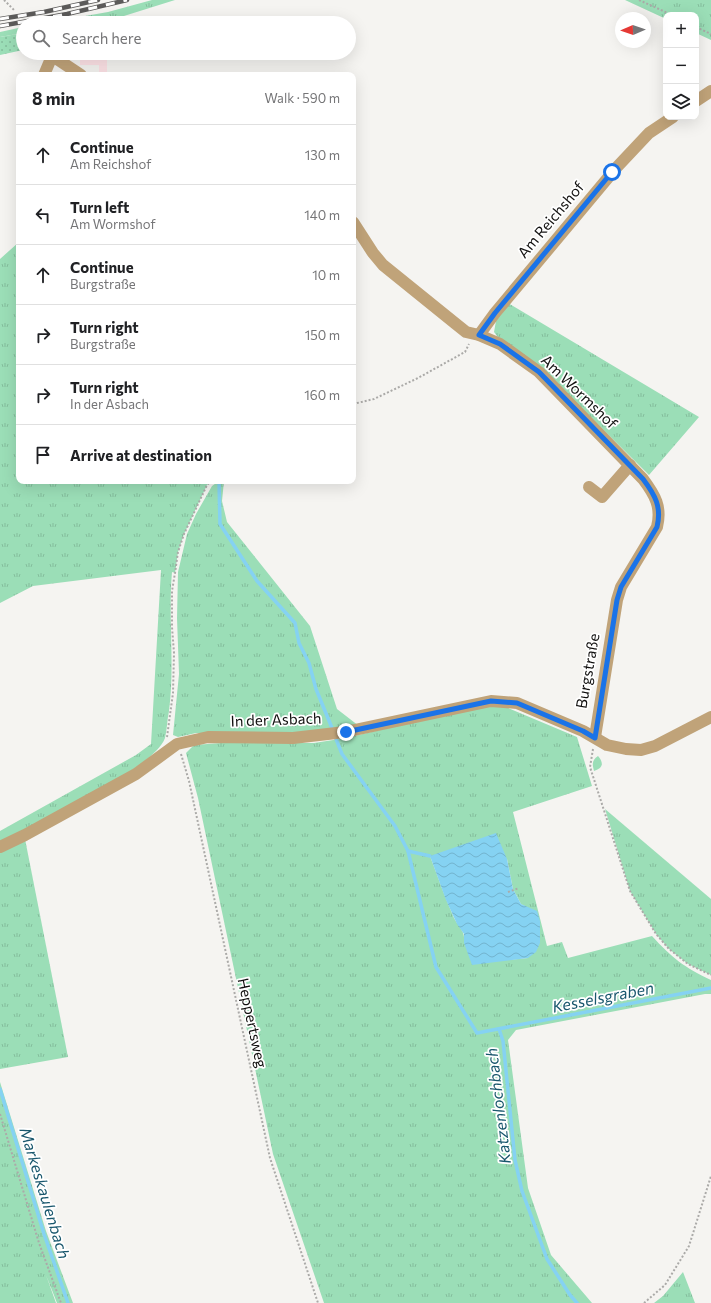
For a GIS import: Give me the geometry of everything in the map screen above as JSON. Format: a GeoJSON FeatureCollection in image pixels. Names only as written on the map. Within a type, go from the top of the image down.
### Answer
{"type":"FeatureCollection","features":[{"type":"Feature","properties":{"kind":"street"},"geometry":{"type":"LineString","coordinates":[[45,72],[48,60]]}},
{"type":"Feature","properties":{"kind":"street"},"geometry":{"type":"LineString","coordinates":[[59,60],[77,72]]}},
{"type":"Feature","properties":{"kind":"street"},"geometry":{"type":"LineString","coordinates":[[699,99],[711,91]]}},
{"type":"Feature","properties":{"kind":"street","name":"Am Reichshof"},"geometry":{"type":"LineString","coordinates":[[479,335],[495,313],[617,167],[649,133],[668,120]]}},
{"type":"Feature","properties":{"kind":"street","name":"Am Wormshof"},"geometry":{"type":"LineString","coordinates":[[356,227],[373,253],[383,265],[466,332],[479,335],[500,344],[539,372],[630,465],[650,488]]}},
{"type":"Feature","properties":{"kind":"street"},"geometry":{"type":"LineString","coordinates":[[589,487],[602,497],[630,465]]}},
{"type":"Feature","properties":{"kind":"street","name":"Burgstraße"},"geometry":{"type":"LineString","coordinates":[[595,738],[617,600],[621,587],[657,527],[660,518],[655,496],[650,488]]}},
{"type":"Feature","properties":{"kind":"street","name":"In der Asbach"},"geometry":{"type":"LineString","coordinates":[[0,847],[25,835],[136,774],[177,744],[208,738],[293,738],[335,734],[491,701],[501,701],[517,703],[583,731],[607,745],[641,750],[655,746],[711,717]]}},
{"type":"Feature","properties":{"kind":"path"},"geometry":{"type":"LineString","coordinates":[[4,0],[15,11]]}},
{"type":"Feature","properties":{"kind":"path"},"geometry":{"type":"LineString","coordinates":[[639,0],[665,12]]}},
{"type":"Feature","properties":{"kind":"path"},"geometry":{"type":"LineString","coordinates":[[699,28],[711,34]]}},
{"type":"Feature","properties":{"kind":"path"},"geometry":{"type":"LineString","coordinates":[[356,403],[374,399],[424,375],[465,352],[470,342],[479,335]]}},
{"type":"Feature","properties":{"kind":"path","name":"Heppertsweg"},"geometry":{"type":"LineString","coordinates":[[208,484],[184,534],[178,552],[172,590],[174,652],[173,693],[167,737],[177,744],[189,781],[270,1158],[318,1303]]}},
{"type":"Feature","properties":{"kind":"path"},"geometry":{"type":"LineString","coordinates":[[595,738],[590,767],[630,891],[656,934],[669,950],[688,964],[711,975]]}},
{"type":"Feature","properties":{"kind":"path"},"geometry":{"type":"LineString","coordinates":[[508,892],[519,888]]}},
{"type":"Feature","properties":{"kind":"path"},"geometry":{"type":"LineString","coordinates":[[0,1114],[39,1243],[60,1303]]}},
{"type":"Feature","properties":{"kind":"path"},"geometry":{"type":"LineString","coordinates":[[644,1303],[665,1285],[689,1246],[711,1176]]}},
{"type":"Feature","properties":{"kind":"shaded area"},"geometry":{"type":"Polygon","coordinates":[[[80,60],[107,60],[107,72],[99,72],[99,65],[80,65],[80,60]]]}},
{"type":"Feature","properties":{"kind":"green space"},"geometry":{"type":"Polygon","coordinates":[[[152,0],[175,0],[124,16],[85,16],[108,12],[152,0]]]}},
{"type":"Feature","properties":{"kind":"green space"},"geometry":{"type":"Polygon","coordinates":[[[625,0],[711,0],[711,40],[699,34],[699,12],[663,12],[663,18],[625,0]]]}},
{"type":"Feature","properties":{"kind":"green space"},"geometry":{"type":"Polygon","coordinates":[[[16,29],[16,34],[0,37],[0,32],[16,29]]]}},
{"type":"Feature","properties":{"kind":"green space"},"geometry":{"type":"Polygon","coordinates":[[[16,34],[16,52],[0,55],[0,37],[16,34]]]}},
{"type":"Feature","properties":{"kind":"green space"},"geometry":{"type":"Polygon","coordinates":[[[16,245],[16,484],[208,484],[184,534],[178,552],[175,573],[172,572],[171,694],[165,738],[159,748],[149,758],[121,777],[0,843],[0,831],[136,755],[151,744],[161,570],[33,586],[0,603],[0,259],[16,245]]]}},
{"type":"Feature","properties":{"kind":"green space"},"geometry":{"type":"Polygon","coordinates":[[[508,303],[699,417],[649,475],[545,372],[500,340],[494,332],[496,321],[508,303]]]}},
{"type":"Feature","properties":{"kind":"green space"},"geometry":{"type":"Polygon","coordinates":[[[215,484],[224,484],[222,501],[227,522],[310,626],[337,709],[359,726],[287,734],[196,733],[178,737],[173,735],[179,674],[177,618],[178,572],[187,534],[196,514],[212,486],[215,484]]]}},
{"type":"Feature","properties":{"kind":"green space"},"geometry":{"type":"Polygon","coordinates":[[[501,705],[577,737],[592,786],[513,812],[547,946],[562,942],[568,958],[652,936],[679,961],[693,971],[711,980],[711,994],[516,1030],[508,1040],[528,1188],[551,1255],[592,1303],[324,1303],[273,1154],[198,798],[186,753],[194,745],[221,743],[314,743],[346,738],[468,709],[501,705]],[[430,856],[454,918],[463,932],[464,937],[508,960],[528,958],[528,908],[521,904],[513,889],[507,859],[430,856]]]}},
{"type":"Feature","properties":{"kind":"green space"},"geometry":{"type":"Polygon","coordinates":[[[598,756],[602,765],[594,771],[593,762],[598,756]]]}},
{"type":"Feature","properties":{"kind":"green space"},"geometry":{"type":"Polygon","coordinates":[[[605,809],[711,899],[711,975],[688,964],[669,949],[656,934],[630,891],[605,809]]]}},
{"type":"Feature","properties":{"kind":"green space"},"geometry":{"type":"Polygon","coordinates":[[[25,839],[68,1057],[0,1069],[0,851],[25,839]]]}},
{"type":"Feature","properties":{"kind":"green space"},"geometry":{"type":"Polygon","coordinates":[[[0,1082],[46,1231],[73,1303],[57,1303],[46,1275],[56,1303],[0,1303],[0,1082]]]}},
{"type":"Feature","properties":{"kind":"green space"},"geometry":{"type":"Polygon","coordinates":[[[683,1272],[695,1303],[654,1303],[663,1296],[683,1272]]]}},
{"type":"Feature","properties":{"kind":"water"},"geometry":{"type":"Polygon","coordinates":[[[496,833],[507,859],[513,889],[521,904],[537,911],[540,921],[540,943],[536,952],[528,958],[472,965],[464,943],[464,934],[457,924],[446,900],[430,856],[496,833]]]}},
{"type":"Feature","properties":{"kind":"waterway","name":"Katzenlochbach"},"geometry":{"type":"LineString","coordinates":[[219,484],[220,524],[257,581],[295,623],[299,643],[309,663],[316,689],[332,728]]}},
{"type":"Feature","properties":{"kind":"waterway","name":"Katzenlochbach"},"geometry":{"type":"LineString","coordinates":[[336,739],[342,754],[395,826],[408,851],[436,967],[477,1033],[711,988]]}},
{"type":"Feature","properties":{"kind":"waterway"},"geometry":{"type":"LineString","coordinates":[[408,851],[430,856]]}},
{"type":"Feature","properties":{"kind":"waterway","name":"Katzenlochbach"},"geometry":{"type":"LineString","coordinates":[[499,1029],[503,1041],[515,1160],[522,1191],[547,1259],[570,1295],[577,1303]]}},
{"type":"Feature","properties":{"kind":"waterway","name":"Markeskaulenbach"},"geometry":{"type":"LineString","coordinates":[[0,1089],[44,1234],[68,1303]]}},
{"type":"Feature","properties":{"kind":"railway"},"geometry":{"type":"LineString","coordinates":[[19,16],[98,0]]}},
{"type":"Feature","properties":{"kind":"railway"},"geometry":{"type":"LineString","coordinates":[[56,16],[127,0]]}},
{"type":"Feature","properties":{"kind":"railway"},"geometry":{"type":"LineString","coordinates":[[0,19],[16,16]]}},
{"type":"Feature","properties":{"kind":"railway"},"geometry":{"type":"LineString","coordinates":[[0,26],[16,23]]}},
{"type":"Feature","properties":{"kind":"route"},"geometry":{"type":"LineString","coordinates":[[346,732],[491,701],[501,701],[517,703],[583,731],[595,738],[596,724],[617,600],[621,587],[657,527],[660,518],[659,509],[655,496],[643,479],[539,372],[500,344],[479,335],[495,313],[612,172]]}},
{"type":"Feature","properties":{"kind":"water label","name":"Kesselsgraben"},"geometry":{"type":"Point","coordinates":[603,997]}}]}
